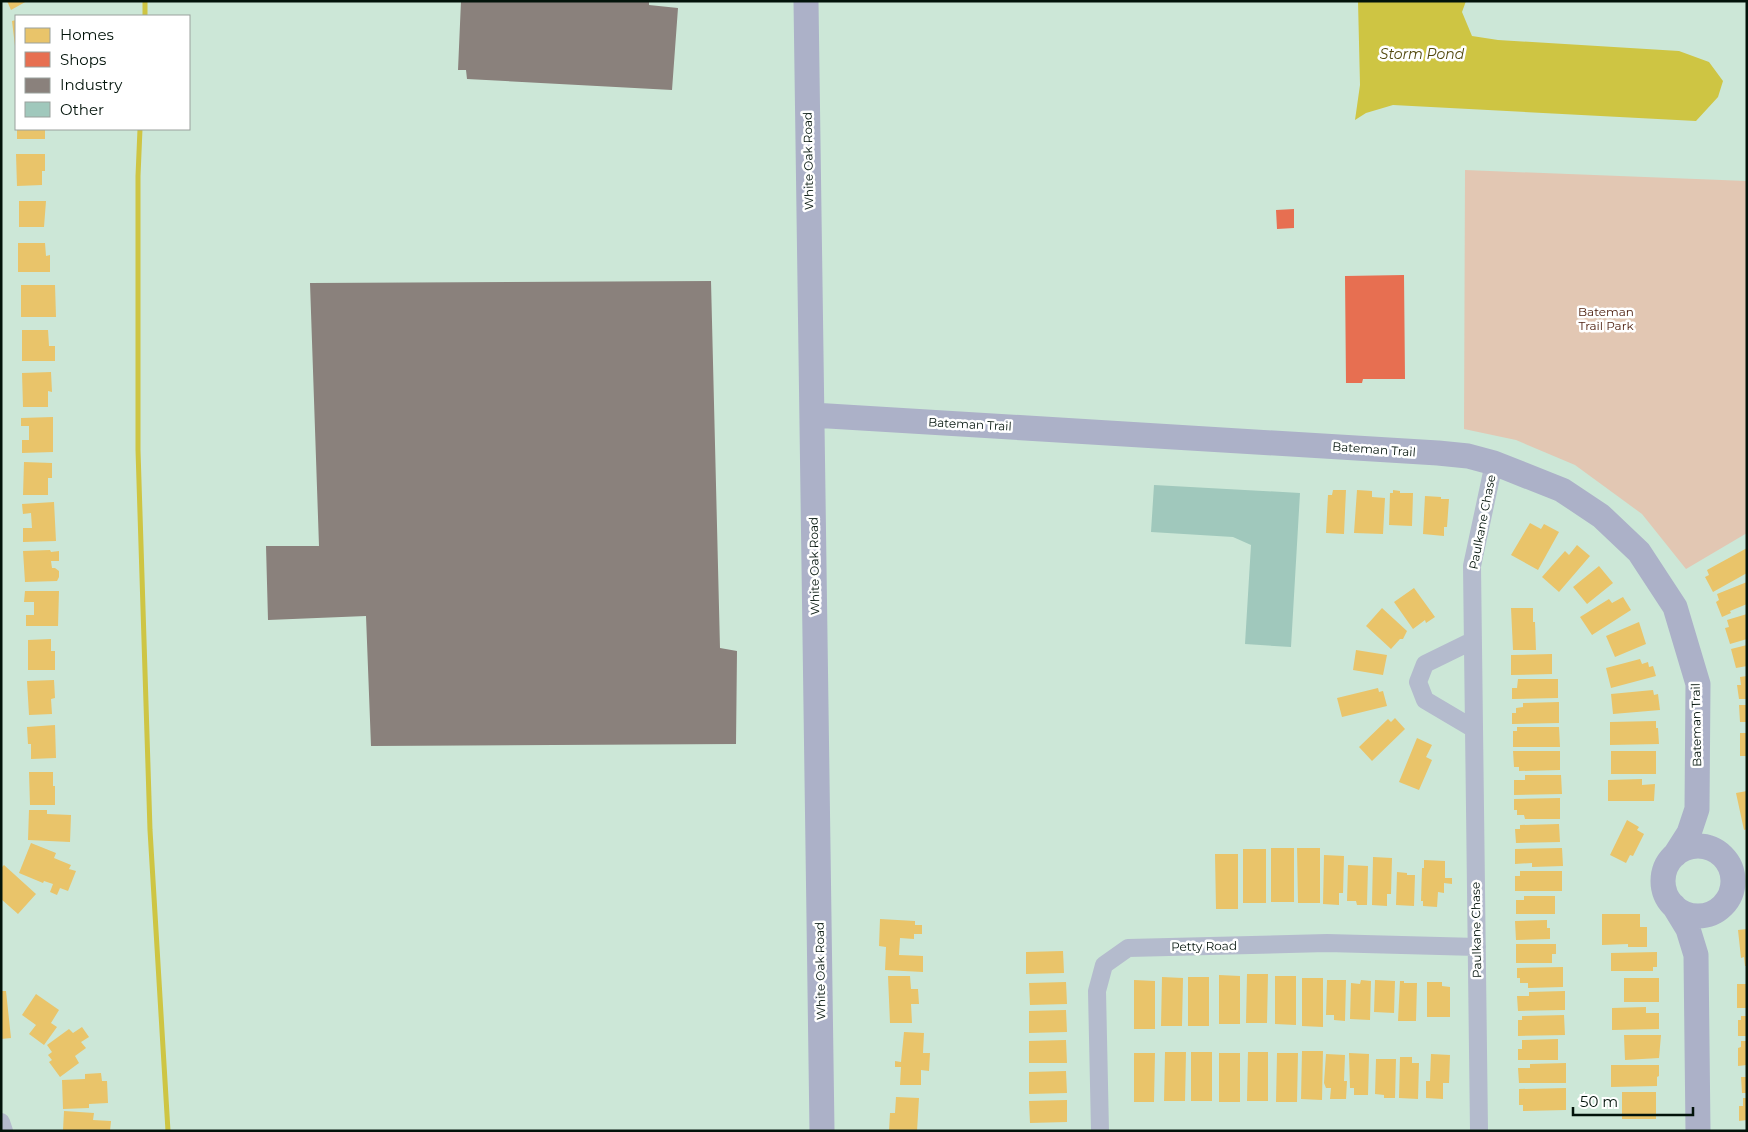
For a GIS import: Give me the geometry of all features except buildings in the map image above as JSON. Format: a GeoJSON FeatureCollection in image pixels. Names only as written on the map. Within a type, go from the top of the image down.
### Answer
{"type":"FeatureCollection","features":[{"type":"Feature","properties":{"kind":"street","name":"White Oak Road"},"geometry":{"type":"LineString","coordinates":[[806,1],[822,1131]]}},
{"type":"Feature","properties":{"kind":"street","name":"Bateman Trail"},"geometry":{"type":"LineString","coordinates":[[812,414],[1468,456],[1494,463],[1562,490],[1601,516],[1639,552],[1675,607],[1698,684],[1697,808],[1701,825],[1730,860]]}},
{"type":"Feature","properties":{"kind":"street","name":"Paulkane Chase"},"geometry":{"type":"LineString","coordinates":[[1479,1131],[1472,566],[1494,463]]}},
{"type":"Feature","properties":{"kind":"street"},"geometry":{"type":"LineString","coordinates":[[1472,641],[1425,664],[1418,682],[1425,700],[1474,729]]}},
{"type":"Feature","properties":{"kind":"street","name":"Bateman Trail"},"geometry":{"type":"LineString","coordinates":[[1675,855],[1689,832],[1697,808]]}},
{"type":"Feature","properties":{"kind":"street"},"geometry":{"type":"LineString","coordinates":[[1696,955],[1710,918],[1732,897],[1733,886],[1730,860],[1712,849],[1699,846],[1686,848],[1675,855],[1668,864],[1664,874],[1664,886],[1667,897],[1688,929],[1696,955],[1698,1131]]}},
{"type":"Feature","properties":{"kind":"street"},"geometry":{"type":"LineString","coordinates":[[1674,906],[1691,916],[1702,916],[1711,914],[1732,897]]}},
{"type":"Feature","properties":{"kind":"street","name":"Petty Road"},"geometry":{"type":"LineString","coordinates":[[1100,1131],[1097,991],[1104,965],[1128,948],[1327,943],[1477,947]]}},
{"type":"Feature","properties":{"kind":"street"},"geometry":{"type":"LineString","coordinates":[[1,1122],[4,1131]]}},
{"type":"Feature","properties":{"kind":"green space","name":"Bateman Trail Park"},"geometry":{"type":"Polygon","coordinates":[[[1465,170],[1747,181],[1747,533],[1686,569],[1642,514],[1575,465],[1516,440],[1464,429],[1465,170]]]}},
{"type":"Feature","properties":{"kind":"water","name":"Storm Pond"},"geometry":{"type":"Polygon","coordinates":[[[1358,1],[1466,1],[1462,12],[1472,36],[1498,40],[1679,51],[1709,62],[1723,81],[1718,97],[1696,121],[1393,105],[1366,113],[1355,120],[1360,85],[1358,1]]]}},
{"type":"Feature","properties":{"kind":"waterway"},"geometry":{"type":"LineString","coordinates":[[145,1],[145,15]]}},
{"type":"Feature","properties":{"kind":"waterway"},"geometry":{"type":"LineString","coordinates":[[140,130],[138,176],[138,450],[150,830],[168,1131]]}}]}
